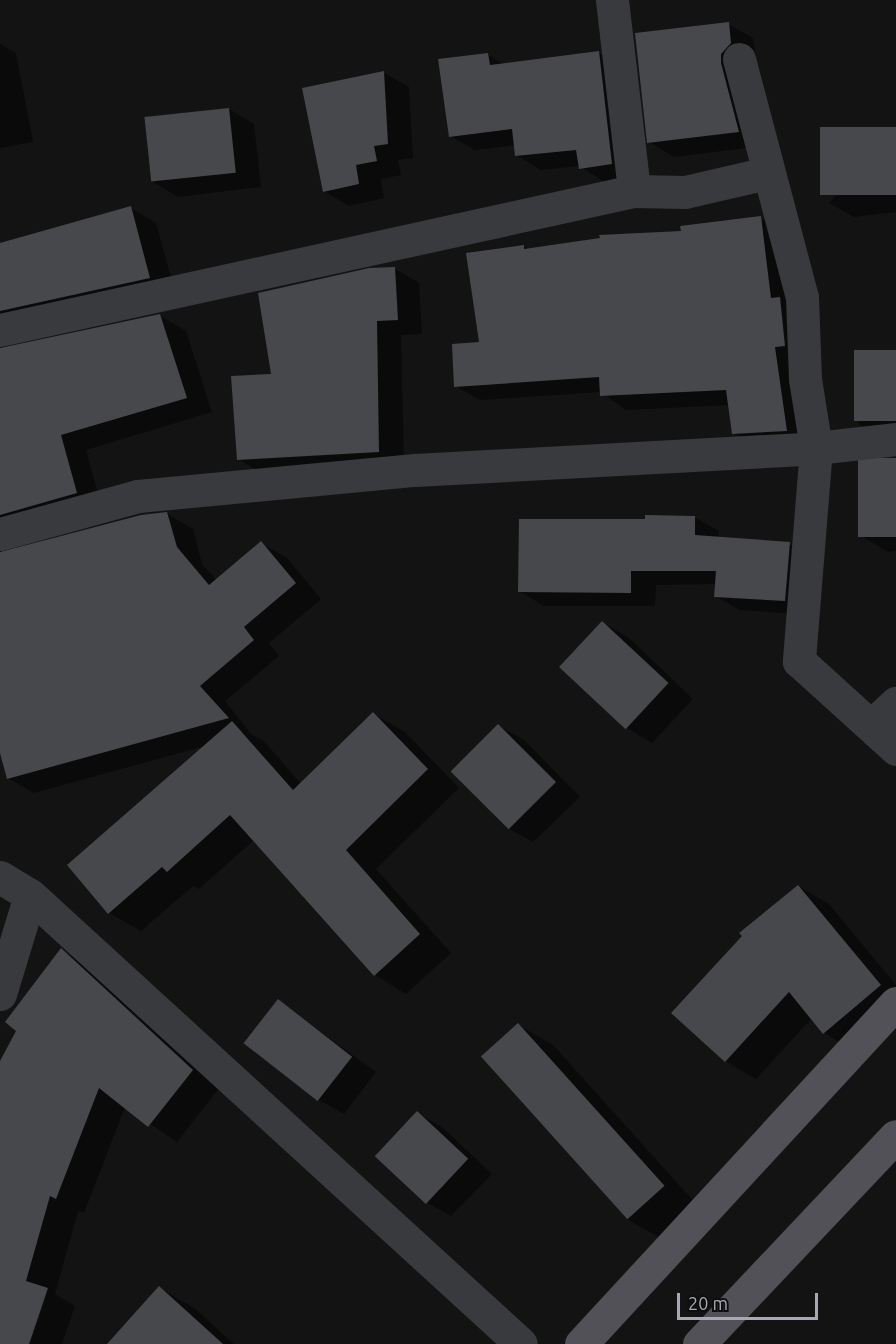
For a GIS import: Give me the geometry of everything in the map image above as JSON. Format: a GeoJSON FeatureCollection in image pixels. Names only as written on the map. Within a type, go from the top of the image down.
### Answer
{"type":"FeatureCollection","features":[{"type":"Feature","properties":{"kind":"main road"},"geometry":{"type":"LineString","coordinates":[[581,1344],[896,1004]]}},
{"type":"Feature","properties":{"kind":"main road"},"geometry":{"type":"LineString","coordinates":[[699,1344],[896,1136]]}},
{"type":"Feature","properties":{"kind":"street"},"geometry":{"type":"LineString","coordinates":[[612,0],[634,191]]}},
{"type":"Feature","properties":{"kind":"street"},"geometry":{"type":"LineString","coordinates":[[739,59],[766,173],[802,297],[805,379],[816,448],[799,661],[896,749]]}},
{"type":"Feature","properties":{"kind":"street"},"geometry":{"type":"LineString","coordinates":[[0,330],[634,191],[685,192],[766,173]]}},
{"type":"Feature","properties":{"kind":"street"},"geometry":{"type":"LineString","coordinates":[[0,534],[138,496],[415,470],[816,448],[896,439]]}},
{"type":"Feature","properties":{"kind":"street"},"geometry":{"type":"LineString","coordinates":[[871,726],[896,703]]}},
{"type":"Feature","properties":{"kind":"street"},"geometry":{"type":"LineString","coordinates":[[0,994],[11,888]]}},
{"type":"Feature","properties":{"kind":"street"},"geometry":{"type":"LineString","coordinates":[[11,888],[521,1344]]}},
{"type":"Feature","properties":{"kind":"building"},"geometry":{"type":"Polygon","coordinates":[[[729,22],[731,43],[721,54],[721,63],[739,132],[647,143],[635,33],[729,22]]]}},
{"type":"Feature","properties":{"kind":"building"},"geometry":{"type":"Polygon","coordinates":[[[599,51],[612,164],[579,169],[576,150],[515,156],[512,129],[449,137],[438,59],[488,53],[490,65],[599,51]]]}},
{"type":"Feature","properties":{"kind":"building"},"geometry":{"type":"Polygon","coordinates":[[[384,71],[388,144],[374,146],[377,161],[356,165],[359,184],[323,192],[302,88],[384,71]]]}},
{"type":"Feature","properties":{"kind":"building"},"geometry":{"type":"Polygon","coordinates":[[[229,108],[236,173],[151,182],[144,117],[229,108]]]}},
{"type":"Feature","properties":{"kind":"building"},"geometry":{"type":"Polygon","coordinates":[[[820,127],[896,127],[896,195],[820,195],[820,127]]]}},
{"type":"Feature","properties":{"kind":"building"},"geometry":{"type":"Polygon","coordinates":[[[131,206],[150,278],[0,311],[0,243],[131,206]]]}},
{"type":"Feature","properties":{"kind":"building"},"geometry":{"type":"Polygon","coordinates":[[[761,216],[771,298],[780,297],[785,346],[775,347],[787,431],[732,434],[726,390],[600,396],[599,377],[454,387],[452,344],[479,342],[466,253],[524,245],[524,249],[600,238],[599,235],[681,231],[680,226],[761,216]]]}},
{"type":"Feature","properties":{"kind":"building"},"geometry":{"type":"Polygon","coordinates":[[[395,267],[398,320],[377,321],[379,452],[237,460],[231,376],[271,374],[258,293],[369,268],[395,267]]]}},
{"type":"Feature","properties":{"kind":"building"},"geometry":{"type":"Polygon","coordinates":[[[160,314],[187,398],[61,435],[77,493],[0,515],[0,348],[160,314]]]}},
{"type":"Feature","properties":{"kind":"building"},"geometry":{"type":"Polygon","coordinates":[[[854,350],[896,350],[896,421],[854,421],[854,350]]]}},
{"type":"Feature","properties":{"kind":"building"},"geometry":{"type":"Polygon","coordinates":[[[858,458],[896,458],[896,537],[858,537],[858,458]]]}},
{"type":"Feature","properties":{"kind":"building"},"geometry":{"type":"Polygon","coordinates":[[[167,512],[177,547],[209,585],[261,541],[296,583],[244,627],[254,640],[200,686],[229,718],[7,779],[0,753],[0,552],[141,515],[167,512]]]}},
{"type":"Feature","properties":{"kind":"building"},"geometry":{"type":"Polygon","coordinates":[[[645,515],[695,516],[695,535],[790,542],[785,601],[714,597],[716,571],[631,571],[631,593],[518,592],[519,519],[645,519],[645,515]]]}},
{"type":"Feature","properties":{"kind":"building"},"geometry":{"type":"Polygon","coordinates":[[[602,621],[669,683],[626,729],[559,667],[602,621]]]}},
{"type":"Feature","properties":{"kind":"building"},"geometry":{"type":"Polygon","coordinates":[[[373,712],[428,769],[346,850],[420,934],[374,976],[230,815],[167,872],[162,867],[108,914],[67,865],[232,721],[293,790],[373,712]]]}},
{"type":"Feature","properties":{"kind":"building"},"geometry":{"type":"Polygon","coordinates":[[[498,724],[556,782],[509,829],[451,771],[498,724]]]}},
{"type":"Feature","properties":{"kind":"building"},"geometry":{"type":"Polygon","coordinates":[[[798,885],[881,985],[823,1034],[789,992],[725,1062],[671,1013],[742,936],[739,933],[798,885]]]}},
{"type":"Feature","properties":{"kind":"building"},"geometry":{"type":"Polygon","coordinates":[[[61,948],[193,1070],[148,1127],[99,1088],[56,1199],[50,1196],[26,1281],[48,1288],[29,1344],[0,1344],[0,1061],[16,1031],[5,1022],[61,948]]]}},
{"type":"Feature","properties":{"kind":"building"},"geometry":{"type":"Polygon","coordinates":[[[278,999],[352,1057],[318,1101],[244,1043],[278,999]]]}},
{"type":"Feature","properties":{"kind":"building"},"geometry":{"type":"Polygon","coordinates":[[[518,1023],[665,1186],[627,1219],[481,1056],[518,1023]]]}},
{"type":"Feature","properties":{"kind":"building"},"geometry":{"type":"Polygon","coordinates":[[[417,1111],[468,1159],[426,1204],[375,1156],[417,1111]]]}},
{"type":"Feature","properties":{"kind":"building"},"geometry":{"type":"Polygon","coordinates":[[[159,1286],[223,1344],[107,1344],[159,1286]]]}}]}
